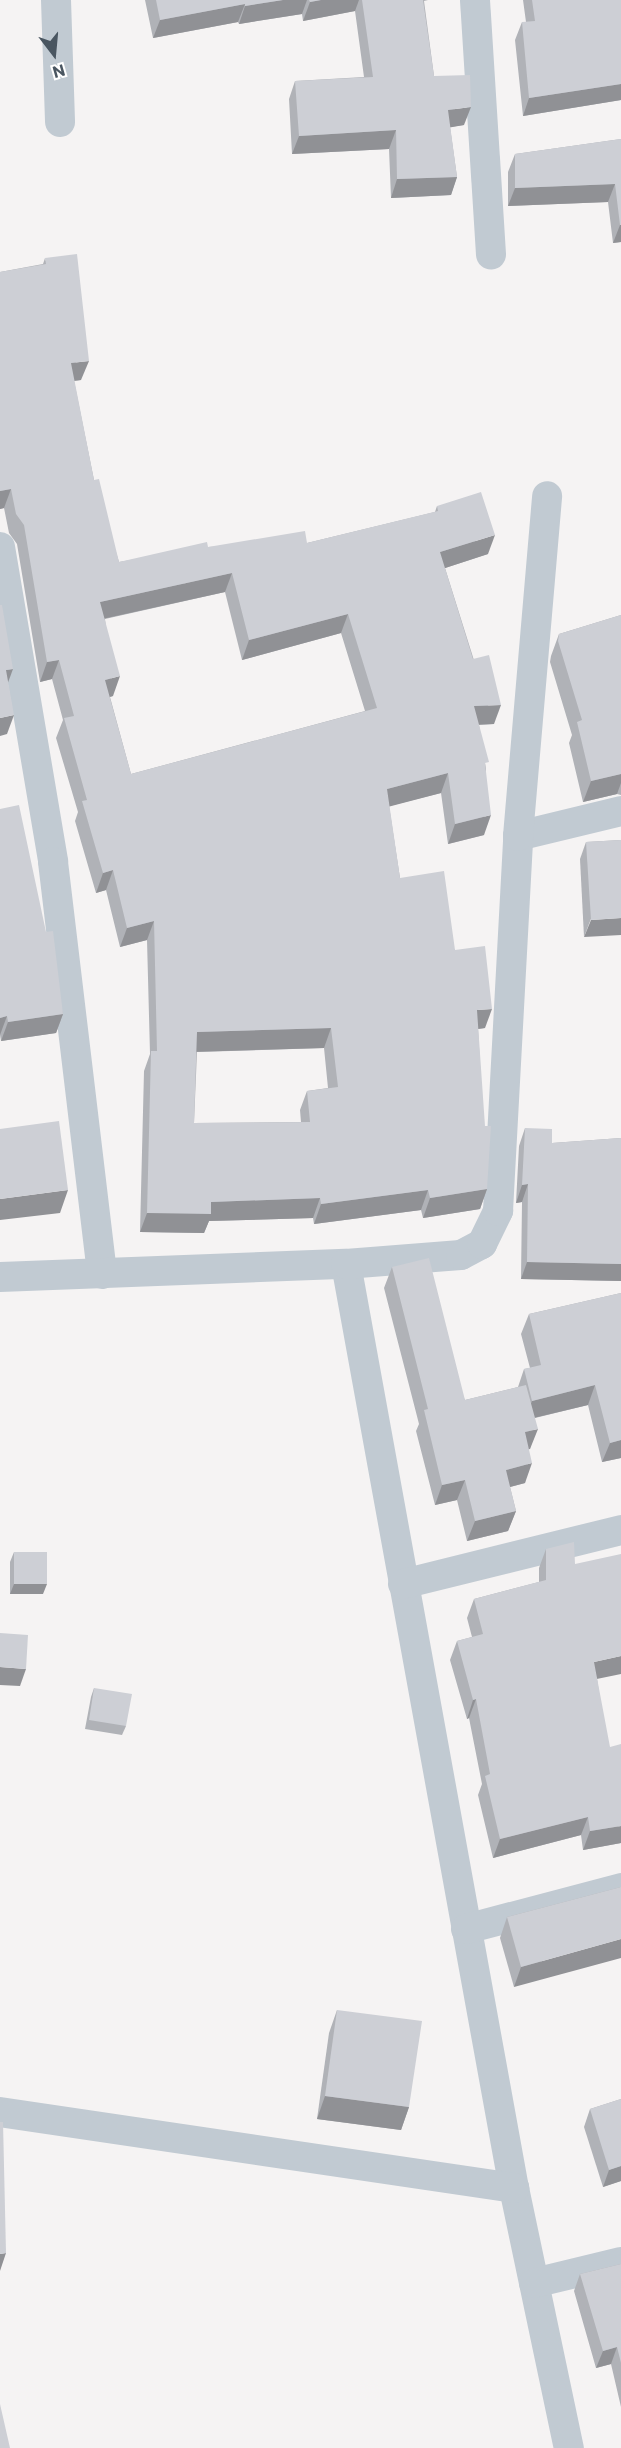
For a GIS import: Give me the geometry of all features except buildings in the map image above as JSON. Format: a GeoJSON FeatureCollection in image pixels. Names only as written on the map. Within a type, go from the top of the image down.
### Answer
{"type":"FeatureCollection","features":[{"type":"Feature","properties":{"kind":"street"},"geometry":{"type":"LineString","coordinates":[[57,0],[60,122]]}},
{"type":"Feature","properties":{"kind":"street"},"geometry":{"type":"LineString","coordinates":[[476,0],[491,254]]}},
{"type":"Feature","properties":{"kind":"street"},"geometry":{"type":"LineString","coordinates":[[0,1277],[346,1264],[461,1255],[482,1244],[498,1211],[518,836],[547,496]]}},
{"type":"Feature","properties":{"kind":"street"},"geometry":{"type":"LineString","coordinates":[[0,547],[53,862],[102,1274]]}},
{"type":"Feature","properties":{"kind":"street"},"geometry":{"type":"LineString","coordinates":[[518,836],[621,811]]}},
{"type":"Feature","properties":{"kind":"street"},"geometry":{"type":"LineString","coordinates":[[346,1264],[514,2188],[569,2448]]}},
{"type":"Feature","properties":{"kind":"street"},"geometry":{"type":"LineString","coordinates":[[403,1584],[621,1530]]}},
{"type":"Feature","properties":{"kind":"street"},"geometry":{"type":"LineString","coordinates":[[466,1929],[621,1888]]}},
{"type":"Feature","properties":{"kind":"street"},"geometry":{"type":"LineString","coordinates":[[0,2112],[514,2188]]}},
{"type":"Feature","properties":{"kind":"street"},"geometry":{"type":"LineString","coordinates":[[534,2283],[621,2262]]}}]}
